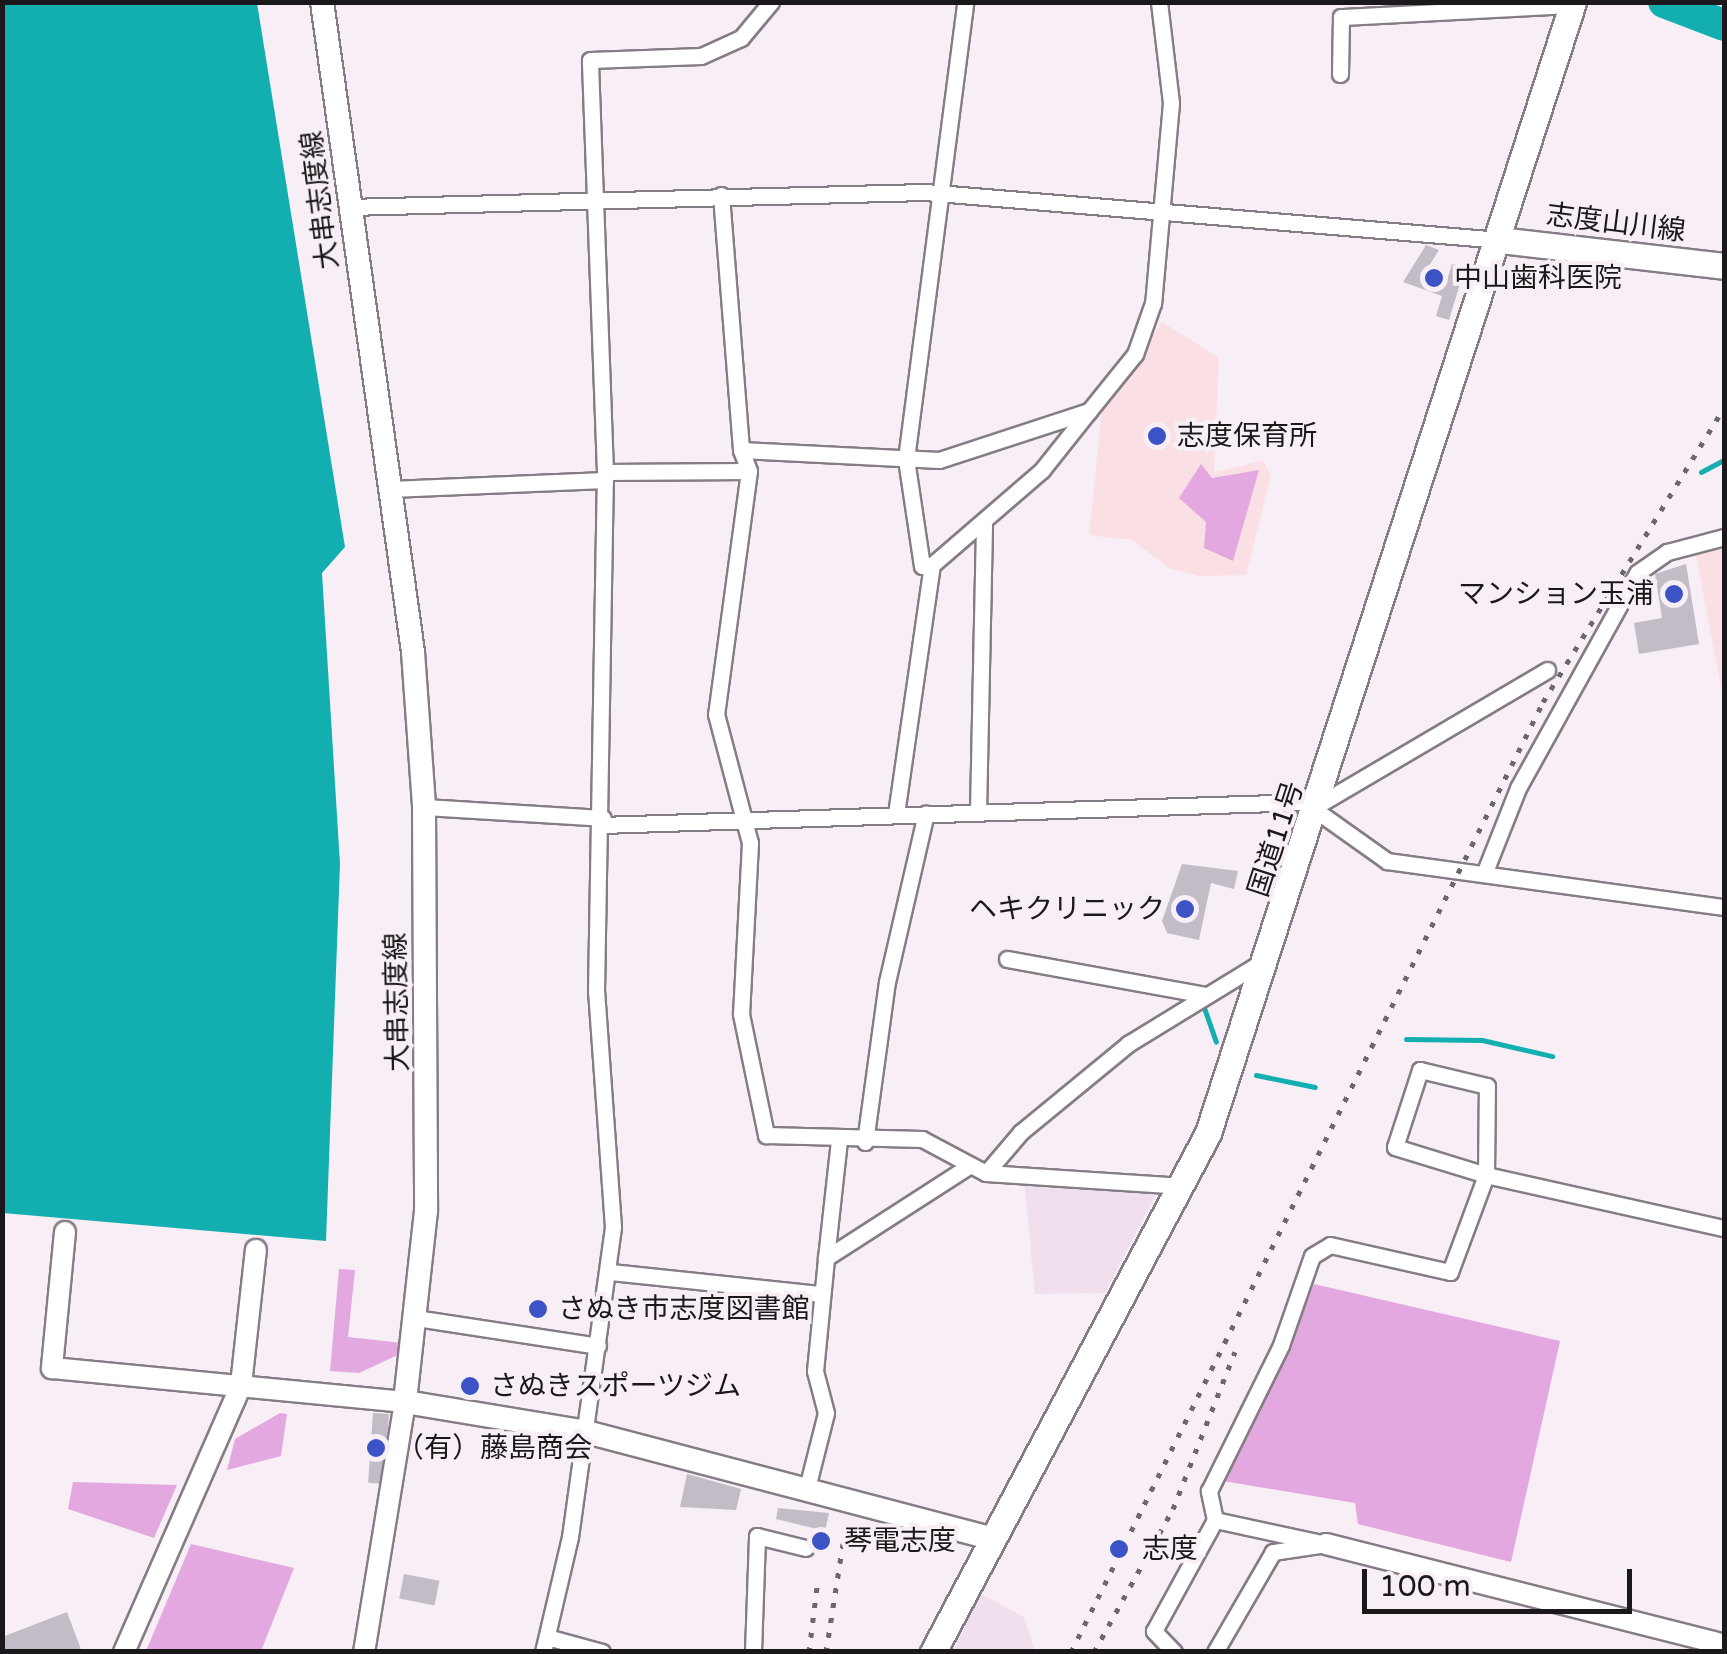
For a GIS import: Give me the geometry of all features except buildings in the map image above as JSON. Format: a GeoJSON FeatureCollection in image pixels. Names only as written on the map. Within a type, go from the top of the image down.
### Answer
{"type":"FeatureCollection","features":[{"type":"Feature","properties":{"kind":"main road","name":"大串志度線"},"geometry":{"type":"LineString","coordinates":[[322,2],[390,489],[424,807],[426,1211],[406,1402]]}},
{"type":"Feature","properties":{"kind":"main road","name":"国道11号"},"geometry":{"type":"LineString","coordinates":[[933,1652],[1180,1186],[1269,959],[1573,4]]}},
{"type":"Feature","properties":{"kind":"main road","name":"志度山川線"},"geometry":{"type":"LineString","coordinates":[[1500,240],[1724,266]]}},
{"type":"Feature","properties":{"kind":"main road"},"geometry":{"type":"LineString","coordinates":[[406,1402],[586,1432],[993,1539]]}},
{"type":"Feature","properties":{"kind":"street"},"geometry":{"type":"LineString","coordinates":[[602,1652],[545,1644],[586,1432],[611,1272],[596,992],[602,822],[605,476],[602,198],[590,60],[701,56],[742,38],[771,2]]}},
{"type":"Feature","properties":{"kind":"street"},"geometry":{"type":"LineString","coordinates":[[965,2],[906,459],[922,566],[932,565],[984,525],[1090,411],[1135,354],[1153,304],[1172,102],[1159,2]]}},
{"type":"Feature","properties":{"kind":"street"},"geometry":{"type":"LineString","coordinates":[[1340,74],[1341,17],[1573,4]]}},
{"type":"Feature","properties":{"kind":"street"},"geometry":{"type":"LineString","coordinates":[[348,208],[602,198],[938,192],[1500,240]]}},
{"type":"Feature","properties":{"kind":"street"},"geometry":{"type":"LineString","coordinates":[[721,196],[741,450],[749,471],[716,714],[726,774],[747,818],[741,1014],[757,1127],[766,1136],[865,1142],[922,1139],[986,1174],[1180,1186]]}},
{"type":"Feature","properties":{"kind":"street"},"geometry":{"type":"LineString","coordinates":[[741,450],[906,459],[998,446],[1090,411]]}},
{"type":"Feature","properties":{"kind":"street"},"geometry":{"type":"LineString","coordinates":[[390,489],[749,471]]}},
{"type":"Feature","properties":{"kind":"street"},"geometry":{"type":"LineString","coordinates":[[978,812],[984,525]]}},
{"type":"Feature","properties":{"kind":"street"},"geometry":{"type":"LineString","coordinates":[[1484,874],[1518,788],[1637,574],[1668,552],[1724,537]]}},
{"type":"Feature","properties":{"kind":"street"},"geometry":{"type":"LineString","coordinates":[[896,814],[932,565]]}},
{"type":"Feature","properties":{"kind":"street"},"geometry":{"type":"LineString","coordinates":[[424,807],[714,827],[747,818],[1318,805],[1547,670]]}},
{"type":"Feature","properties":{"kind":"street"},"geometry":{"type":"LineString","coordinates":[[1318,805],[1387,861],[1724,906]]}},
{"type":"Feature","properties":{"kind":"street"},"geometry":{"type":"LineString","coordinates":[[865,1142],[887,982],[926,812]]}},
{"type":"Feature","properties":{"kind":"street"},"geometry":{"type":"LineString","coordinates":[[1007,958],[1206,995]]}},
{"type":"Feature","properties":{"kind":"street"},"geometry":{"type":"LineString","coordinates":[[986,1174],[1021,1132],[1128,1044],[1269,959]]}},
{"type":"Feature","properties":{"kind":"street"},"geometry":{"type":"LineString","coordinates":[[1174,1652],[1154,1631],[1215,1520],[1209,1491],[1281,1345],[1312,1256],[1330,1245],[1450,1272],[1486,1174],[1487,1086],[1420,1070],[1394,1148],[1486,1174],[1724,1228]]}},
{"type":"Feature","properties":{"kind":"street"},"geometry":{"type":"LineString","coordinates":[[807,1488],[826,1413],[815,1399],[819,1294],[840,1140]]}},
{"type":"Feature","properties":{"kind":"street"},"geometry":{"type":"LineString","coordinates":[[826,1258],[967,1167]]}},
{"type":"Feature","properties":{"kind":"street"},"geometry":{"type":"LineString","coordinates":[[64,1232],[52,1368],[406,1402],[364,1652]]}},
{"type":"Feature","properties":{"kind":"street"},"geometry":{"type":"LineString","coordinates":[[124,1652],[240,1385],[256,1250]]}},
{"type":"Feature","properties":{"kind":"street"},"geometry":{"type":"LineString","coordinates":[[611,1272],[819,1294]]}},
{"type":"Feature","properties":{"kind":"street"},"geometry":{"type":"LineString","coordinates":[[416,1318],[598,1346]]}},
{"type":"Feature","properties":{"kind":"street"},"geometry":{"type":"LineString","coordinates":[[1215,1520],[1326,1544],[1724,1645]]}},
{"type":"Feature","properties":{"kind":"street"},"geometry":{"type":"LineString","coordinates":[[753,1652],[757,1536],[806,1548]]}},
{"type":"Feature","properties":{"kind":"street"},"geometry":{"type":"LineString","coordinates":[[1216,1652],[1273,1552],[1326,1544]]}},
{"type":"Feature","properties":{"kind":"shaded area","name":"志度保育所"},"geometry":{"type":"Polygon","coordinates":[[[1162,322],[1219,358],[1214,472],[1263,461],[1271,476],[1246,575],[1199,576],[1169,568],[1132,540],[1089,535],[1102,410],[1162,322]]]}},
{"type":"Feature","properties":{"kind":"shaded area"},"geometry":{"type":"Polygon","coordinates":[[[1201,464],[1212,478],[1259,470],[1233,561],[1204,548],[1206,522],[1179,498],[1201,464]]]}},
{"type":"Feature","properties":{"kind":"shaded area"},"geometry":{"type":"Polygon","coordinates":[[[1724,545],[1724,703],[1695,551],[1724,545]]]}},
{"type":"Feature","properties":{"kind":"shaded area"},"geometry":{"type":"Polygon","coordinates":[[[1024,1179],[1159,1188],[1105,1293],[1035,1294],[1024,1179]]]}},
{"type":"Feature","properties":{"kind":"shaded area"},"geometry":{"type":"Polygon","coordinates":[[[339,1269],[355,1270],[348,1337],[402,1343],[402,1353],[359,1373],[330,1371],[339,1269]]]}},
{"type":"Feature","properties":{"kind":"shaded area"},"geometry":{"type":"Polygon","coordinates":[[[1314,1284],[1560,1341],[1511,1562],[1358,1524],[1355,1503],[1223,1481],[1314,1284]]]}},
{"type":"Feature","properties":{"kind":"shaded area"},"geometry":{"type":"Polygon","coordinates":[[[280,1413],[287,1414],[281,1456],[227,1470],[235,1439],[280,1413]]]}},
{"type":"Feature","properties":{"kind":"shaded area"},"geometry":{"type":"Polygon","coordinates":[[[73,1482],[177,1485],[154,1538],[68,1509],[73,1482]]]}},
{"type":"Feature","properties":{"kind":"shaded area"},"geometry":{"type":"Polygon","coordinates":[[[191,1544],[294,1568],[261,1651],[146,1651],[191,1544]]]}},
{"type":"Feature","properties":{"kind":"shaded area"},"geometry":{"type":"Polygon","coordinates":[[[981,1594],[1024,1617],[1035,1651],[953,1651],[981,1594]]]}},
{"type":"Feature","properties":{"kind":"water"},"geometry":{"type":"Polygon","coordinates":[[[2,3],[257,3],[345,547],[322,573],[340,864],[326,1241],[3,1213],[2,3]]]}},
{"type":"Feature","properties":{"kind":"waterway"},"geometry":{"type":"LineString","coordinates":[[1664,2],[1724,25]]}},
{"type":"Feature","properties":{"kind":"waterway"},"geometry":{"type":"LineString","coordinates":[[1701,472],[1724,460]]}},
{"type":"Feature","properties":{"kind":"waterway"},"geometry":{"type":"LineString","coordinates":[[1202,1002],[1216,1042]]}},
{"type":"Feature","properties":{"kind":"waterway"},"geometry":{"type":"LineString","coordinates":[[1406,1039],[1482,1040],[1552,1056]]}},
{"type":"Feature","properties":{"kind":"waterway"},"geometry":{"type":"LineString","coordinates":[[1256,1075],[1315,1087]]}},
{"type":"Feature","properties":{"kind":"railway"},"geometry":{"type":"LineString","coordinates":[[1071,1652],[1543,702],[1724,408]]}},
{"type":"Feature","properties":{"kind":"railway"},"geometry":{"type":"LineString","coordinates":[[1094,1652],[1173,1509],[1235,1352]]}},
{"type":"Feature","properties":{"kind":"railway"},"geometry":{"type":"LineString","coordinates":[[826,1652],[845,1531]]}},
{"type":"Feature","properties":{"kind":"railway"},"geometry":{"type":"LineString","coordinates":[[809,1652],[818,1579]]}},
{"type":"Feature","properties":{"kind":"place","name":"中山歯科医院"},"geometry":{"type":"Point","coordinates":[1434,278]}},
{"type":"Feature","properties":{"kind":"place","name":"志度保育所"},"geometry":{"type":"Point","coordinates":[1157,436]}},
{"type":"Feature","properties":{"kind":"place","name":"マンション玉浦"},"geometry":{"type":"Point","coordinates":[1674,594]}},
{"type":"Feature","properties":{"kind":"place","name":"ヘキクリニック"},"geometry":{"type":"Point","coordinates":[1185,909]}},
{"type":"Feature","properties":{"kind":"place","name":"さぬき市志度図書館"},"geometry":{"type":"Point","coordinates":[538,1309]}},
{"type":"Feature","properties":{"kind":"place","name":"さぬきスポーツジム"},"geometry":{"type":"Point","coordinates":[470,1386]}},
{"type":"Feature","properties":{"kind":"place","name":"（有）藤島商会"},"geometry":{"type":"Point","coordinates":[376,1448]}},
{"type":"Feature","properties":{"kind":"place","name":"琴電志度"},"geometry":{"type":"Point","coordinates":[821,1541]}},
{"type":"Feature","properties":{"kind":"place","name":"志度"},"geometry":{"type":"Point","coordinates":[1119,1549]}}]}
